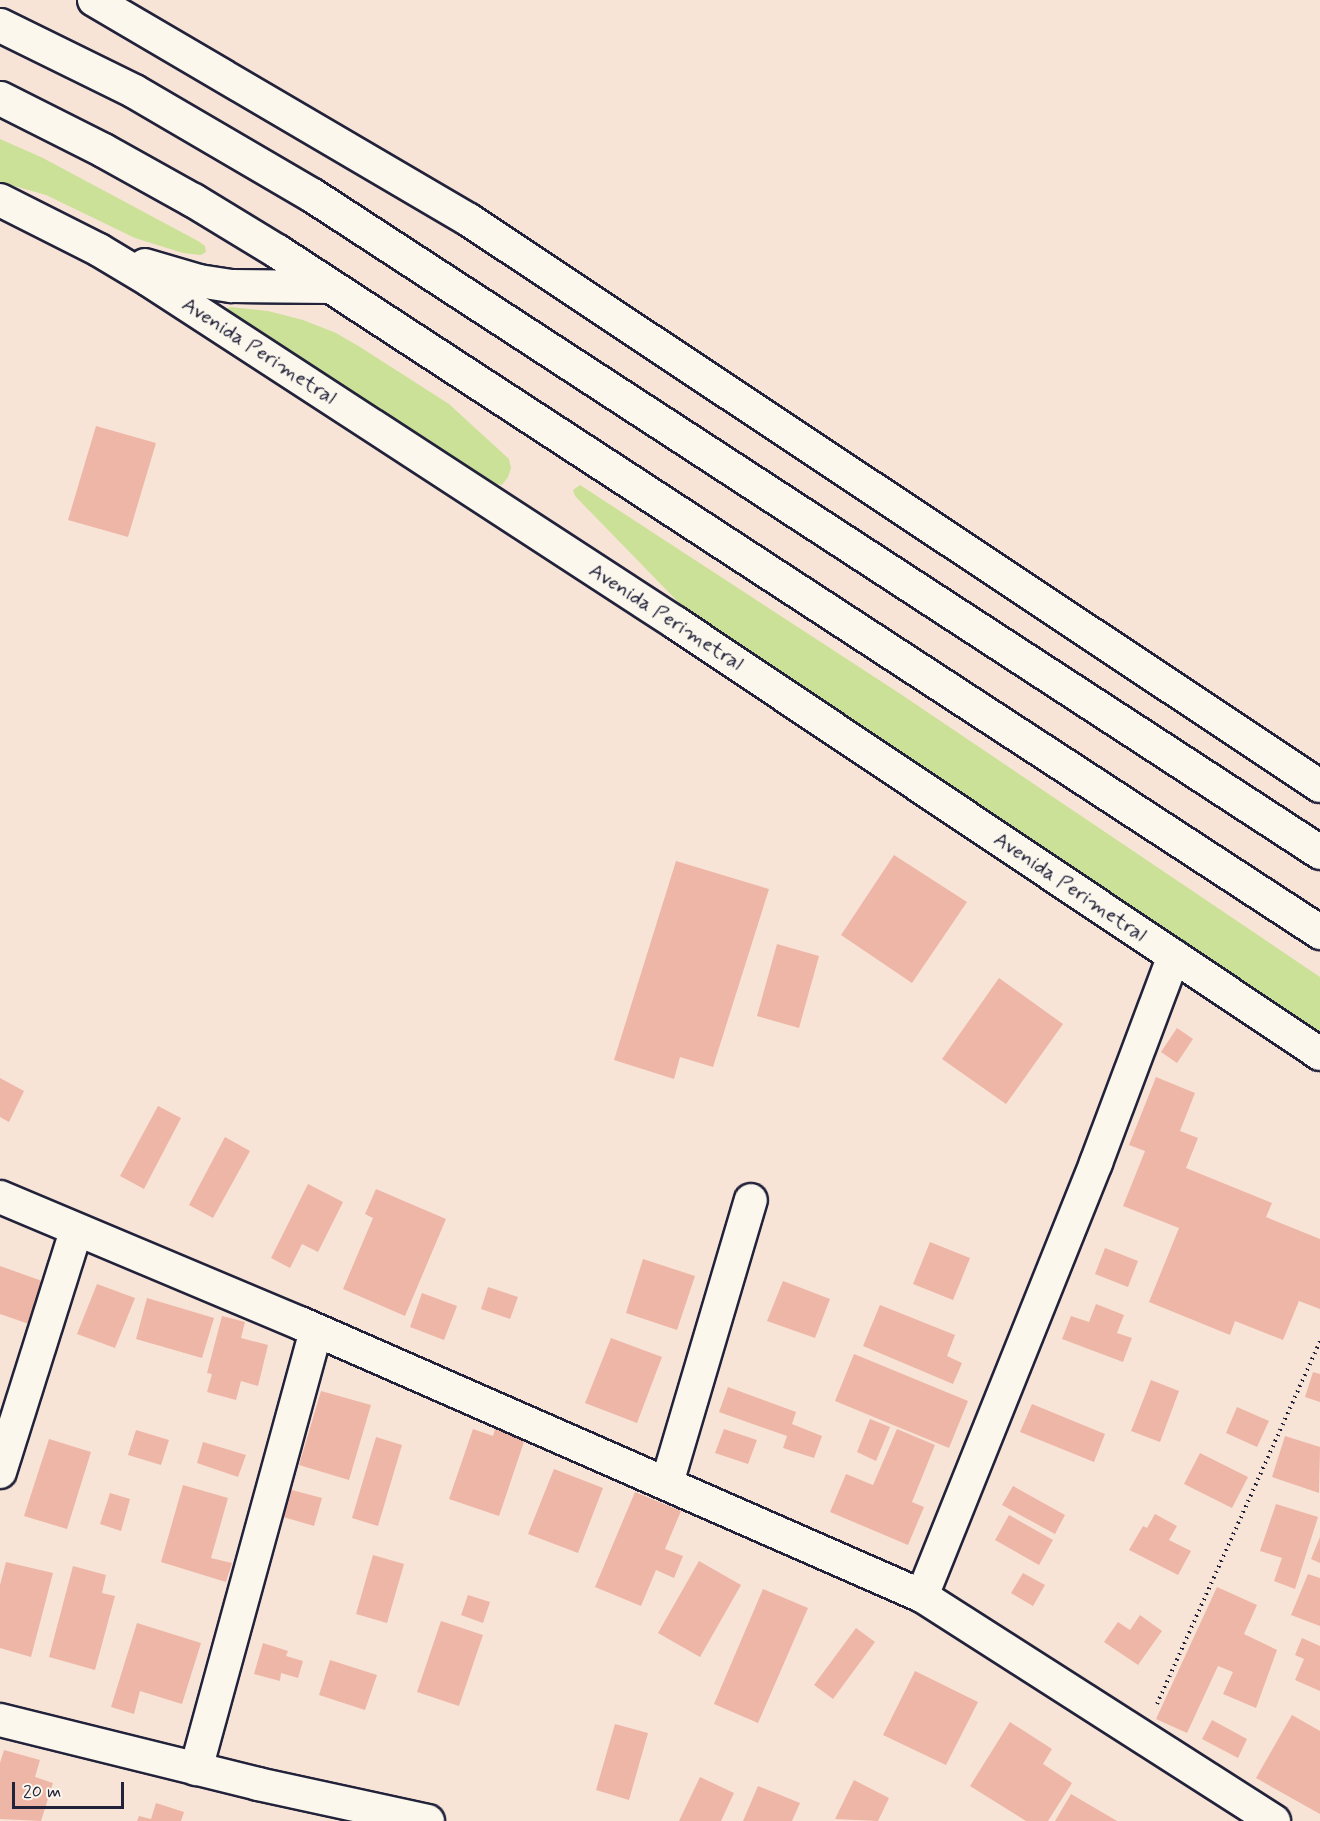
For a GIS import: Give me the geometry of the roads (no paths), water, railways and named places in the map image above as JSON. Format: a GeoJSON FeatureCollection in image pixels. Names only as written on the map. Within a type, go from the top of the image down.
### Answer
{"type":"FeatureCollection","features":[{"type":"Feature","properties":{"kind":"highway"},"geometry":{"type":"LineString","coordinates":[[0,25],[134,91],[312,195],[1320,852]]}},
{"type":"Feature","properties":{"kind":"highway"},"geometry":{"type":"LineString","coordinates":[[0,98],[103,150],[183,194],[330,286],[1320,932]]}},
{"type":"Feature","properties":{"kind":"street"},"geometry":{"type":"LineString","coordinates":[[94,0],[469,220],[1320,786]]}},
{"type":"Feature","properties":{"kind":"street","name":"Avenida Perimetral"},"geometry":{"type":"LineString","coordinates":[[0,200],[99,250],[159,286],[676,623],[1320,1054]]}},
{"type":"Feature","properties":{"kind":"street"},"geometry":{"type":"LineString","coordinates":[[99,250],[199,281],[232,286],[330,286]]}},
{"type":"Feature","properties":{"kind":"street"},"geometry":{"type":"LineString","coordinates":[[922,1596],[1096,1163],[1174,956]]}},
{"type":"Feature","properties":{"kind":"street"},"geometry":{"type":"LineString","coordinates":[[0,1197],[76,1231],[316,1330],[922,1596],[1274,1821]]}},
{"type":"Feature","properties":{"kind":"street"},"geometry":{"type":"LineString","coordinates":[[667,1483],[750,1200]]}},
{"type":"Feature","properties":{"kind":"street"},"geometry":{"type":"LineString","coordinates":[[0,1472],[76,1231]]}},
{"type":"Feature","properties":{"kind":"street"},"geometry":{"type":"LineString","coordinates":[[196,1769],[316,1330]]}},
{"type":"Feature","properties":{"kind":"street"},"geometry":{"type":"LineString","coordinates":[[0,1720],[196,1769],[324,1810],[428,1821]]}}]}
